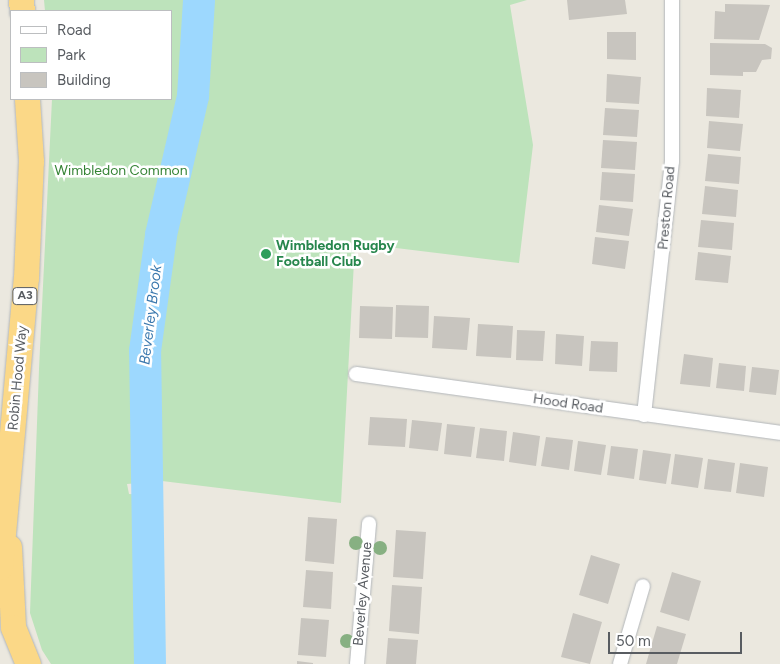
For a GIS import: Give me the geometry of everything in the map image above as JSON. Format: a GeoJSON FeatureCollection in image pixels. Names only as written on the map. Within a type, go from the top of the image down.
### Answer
{"type":"FeatureCollection","features":[{"type":"Feature","properties":{"kind":"highway","name":"Robin Hood Way"},"geometry":{"type":"LineString","coordinates":[[0,567],[26,278],[30,161],[27,100]]}},
{"type":"Feature","properties":{"kind":"highway"},"geometry":{"type":"LineString","coordinates":[[8,492],[13,627],[28,664]]}},
{"type":"Feature","properties":{"kind":"street","name":"Preston Road"},"geometry":{"type":"LineString","coordinates":[[644,415],[672,161],[672,0]]}},
{"type":"Feature","properties":{"kind":"street","name":"Hood Road"},"geometry":{"type":"LineString","coordinates":[[356,374],[780,433]]}},
{"type":"Feature","properties":{"kind":"street","name":"Beverley Avenue"},"geometry":{"type":"LineString","coordinates":[[358,664],[369,524]]}},
{"type":"Feature","properties":{"kind":"street"},"geometry":{"type":"LineString","coordinates":[[620,664],[643,586]]}},
{"type":"Feature","properties":{"kind":"green space","name":"Wimbledon Rugby Football Club"},"geometry":{"type":"Polygon","coordinates":[[[44,0],[527,0],[510,5],[533,145],[519,263],[355,243],[341,503],[162,481],[127,484],[129,494],[158,496],[165,648],[141,649],[142,664],[51,664],[42,650],[30,613],[39,369],[52,100],[172,100],[172,10],[45,10],[44,0]]]}},
{"type":"Feature","properties":{"kind":"building"},"geometry":{"type":"Polygon","coordinates":[[[567,0],[625,0],[627,14],[569,20],[567,0]]]}},
{"type":"Feature","properties":{"kind":"building"},"geometry":{"type":"Polygon","coordinates":[[[725,4],[770,5],[759,40],[714,39],[715,11],[725,12],[725,4]]]}},
{"type":"Feature","properties":{"kind":"building"},"geometry":{"type":"Polygon","coordinates":[[[607,32],[636,32],[636,60],[607,59],[607,32]]]}},
{"type":"Feature","properties":{"kind":"building"},"geometry":{"type":"Polygon","coordinates":[[[710,43],[765,44],[772,48],[771,59],[762,60],[756,72],[743,72],[743,76],[710,75],[710,43]]]}},
{"type":"Feature","properties":{"kind":"building"},"geometry":{"type":"Polygon","coordinates":[[[607,74],[641,77],[639,104],[606,102],[607,74]]]}},
{"type":"Feature","properties":{"kind":"building"},"geometry":{"type":"Polygon","coordinates":[[[707,88],[741,90],[739,118],[706,116],[707,88]]]}},
{"type":"Feature","properties":{"kind":"building"},"geometry":{"type":"Polygon","coordinates":[[[605,108],[639,110],[637,137],[603,135],[605,108]]]}},
{"type":"Feature","properties":{"kind":"building"},"geometry":{"type":"Polygon","coordinates":[[[709,121],[743,124],[740,151],[707,148],[709,121]]]}},
{"type":"Feature","properties":{"kind":"building"},"geometry":{"type":"Polygon","coordinates":[[[603,140],[637,142],[635,170],[601,168],[603,140]]]}},
{"type":"Feature","properties":{"kind":"building"},"geometry":{"type":"Polygon","coordinates":[[[708,154],[741,157],[739,184],[705,181],[708,154]]]}},
{"type":"Feature","properties":{"kind":"building"},"geometry":{"type":"Polygon","coordinates":[[[602,172],[635,174],[633,202],[600,200],[602,172]]]}},
{"type":"Feature","properties":{"kind":"building"},"geometry":{"type":"Polygon","coordinates":[[[705,186],[738,190],[736,217],[702,214],[705,186]]]}},
{"type":"Feature","properties":{"kind":"building"},"geometry":{"type":"Polygon","coordinates":[[[599,205],[633,209],[629,236],[596,232],[599,205]]]}},
{"type":"Feature","properties":{"kind":"building"},"geometry":{"type":"Polygon","coordinates":[[[701,220],[734,223],[732,250],[698,247],[701,220]]]}},
{"type":"Feature","properties":{"kind":"building"},"geometry":{"type":"Polygon","coordinates":[[[595,237],[629,241],[625,269],[592,264],[595,237]]]}},
{"type":"Feature","properties":{"kind":"building"},"geometry":{"type":"Polygon","coordinates":[[[698,252],[731,256],[728,283],[695,280],[698,252]]]}},
{"type":"Feature","properties":{"kind":"building"},"geometry":{"type":"Polygon","coordinates":[[[396,305],[429,306],[428,338],[395,337],[396,305]]]}},
{"type":"Feature","properties":{"kind":"building"},"geometry":{"type":"Polygon","coordinates":[[[360,306],[393,307],[392,339],[359,338],[360,306]]]}},
{"type":"Feature","properties":{"kind":"building"},"geometry":{"type":"Polygon","coordinates":[[[434,316],[470,318],[467,350],[432,348],[434,316]]]}},
{"type":"Feature","properties":{"kind":"building"},"geometry":{"type":"Polygon","coordinates":[[[478,324],[513,326],[511,358],[476,356],[478,324]]]}},
{"type":"Feature","properties":{"kind":"building"},"geometry":{"type":"Polygon","coordinates":[[[517,330],[545,331],[543,361],[516,360],[517,330]]]}},
{"type":"Feature","properties":{"kind":"building"},"geometry":{"type":"Polygon","coordinates":[[[556,334],[584,336],[582,366],[555,364],[556,334]]]}},
{"type":"Feature","properties":{"kind":"building"},"geometry":{"type":"Polygon","coordinates":[[[591,341],[618,342],[617,372],[589,371],[591,341]]]}},
{"type":"Feature","properties":{"kind":"building"},"geometry":{"type":"Polygon","coordinates":[[[684,354],[713,358],[710,387],[680,384],[684,354]]]}},
{"type":"Feature","properties":{"kind":"building"},"geometry":{"type":"Polygon","coordinates":[[[719,363],[746,366],[744,391],[716,388],[719,363]]]}},
{"type":"Feature","properties":{"kind":"building"},"geometry":{"type":"Polygon","coordinates":[[[752,367],[779,370],[776,395],[749,392],[752,367]]]}},
{"type":"Feature","properties":{"kind":"building"},"geometry":{"type":"Polygon","coordinates":[[[370,417],[407,419],[405,447],[368,445],[370,417]]]}},
{"type":"Feature","properties":{"kind":"building"},"geometry":{"type":"Polygon","coordinates":[[[412,420],[442,423],[438,451],[409,448],[412,420]]]}},
{"type":"Feature","properties":{"kind":"building"},"geometry":{"type":"Polygon","coordinates":[[[447,424],[475,427],[471,457],[444,454],[447,424]]]}},
{"type":"Feature","properties":{"kind":"building"},"geometry":{"type":"Polygon","coordinates":[[[480,428],[507,431],[504,461],[476,458],[480,428]]]}},
{"type":"Feature","properties":{"kind":"building"},"geometry":{"type":"Polygon","coordinates":[[[513,432],[540,436],[536,466],[509,462],[513,432]]]}},
{"type":"Feature","properties":{"kind":"building"},"geometry":{"type":"Polygon","coordinates":[[[546,437],[573,440],[569,470],[541,466],[546,437]]]}},
{"type":"Feature","properties":{"kind":"building"},"geometry":{"type":"Polygon","coordinates":[[[578,441],[606,445],[601,475],[574,471],[578,441]]]}},
{"type":"Feature","properties":{"kind":"building"},"geometry":{"type":"Polygon","coordinates":[[[611,446],[638,449],[634,479],[607,475],[611,446]]]}},
{"type":"Feature","properties":{"kind":"building"},"geometry":{"type":"Polygon","coordinates":[[[643,450],[671,454],[666,484],[639,480],[643,450]]]}},
{"type":"Feature","properties":{"kind":"building"},"geometry":{"type":"Polygon","coordinates":[[[675,454],[703,458],[698,488],[671,484],[675,454]]]}},
{"type":"Feature","properties":{"kind":"building"},"geometry":{"type":"Polygon","coordinates":[[[708,459],[735,463],[731,492],[704,489],[708,459]]]}},
{"type":"Feature","properties":{"kind":"building"},"geometry":{"type":"Polygon","coordinates":[[[740,463],[768,467],[764,497],[736,493],[740,463]]]}},
{"type":"Feature","properties":{"kind":"building"},"geometry":{"type":"Polygon","coordinates":[[[308,517],[337,519],[334,564],[305,561],[308,517]]]}},
{"type":"Feature","properties":{"kind":"building"},"geometry":{"type":"Polygon","coordinates":[[[396,530],[426,532],[423,579],[393,577],[396,530]]]}},
{"type":"Feature","properties":{"kind":"building"},"geometry":{"type":"Polygon","coordinates":[[[591,555],[620,564],[608,604],[579,595],[591,555]]]}},
{"type":"Feature","properties":{"kind":"building"},"geometry":{"type":"Polygon","coordinates":[[[306,570],[333,572],[331,609],[303,607],[306,570]]]}},
{"type":"Feature","properties":{"kind":"building"},"geometry":{"type":"Polygon","coordinates":[[[672,572],[701,581],[689,621],[660,612],[672,572]]]}},
{"type":"Feature","properties":{"kind":"building"},"geometry":{"type":"Polygon","coordinates":[[[392,585],[422,587],[419,634],[389,631],[392,585]]]}},
{"type":"Feature","properties":{"kind":"building"},"geometry":{"type":"Polygon","coordinates":[[[573,613],[602,622],[590,664],[561,657],[573,613]]]}},
{"type":"Feature","properties":{"kind":"building"},"geometry":{"type":"Polygon","coordinates":[[[301,618],[329,620],[326,657],[298,655],[301,618]]]}},
{"type":"Feature","properties":{"kind":"building"},"geometry":{"type":"Polygon","coordinates":[[[657,626],[686,634],[677,664],[646,664],[657,626]]]}},
{"type":"Feature","properties":{"kind":"building"},"geometry":{"type":"Polygon","coordinates":[[[388,638],[418,640],[416,664],[386,664],[388,638]]]}},
{"type":"Feature","properties":{"kind":"building"},"geometry":{"type":"Polygon","coordinates":[[[297,661],[313,663],[313,664],[297,664],[297,661]]]}},
{"type":"Feature","properties":{"kind":"waterway","name":"Beverley Brook"},"geometry":{"type":"LineString","coordinates":[[150,664],[145,351],[161,235],[193,96],[199,0]]}},
{"type":"Feature","properties":{"kind":"place","name":"Wimbledon Rugby Football Club"},"geometry":{"type":"Point","coordinates":[266,254]}},
{"type":"Feature","properties":{"kind":"park label","name":"Wimbledon Common"},"geometry":{"type":"Point","coordinates":[121,171]}}]}
